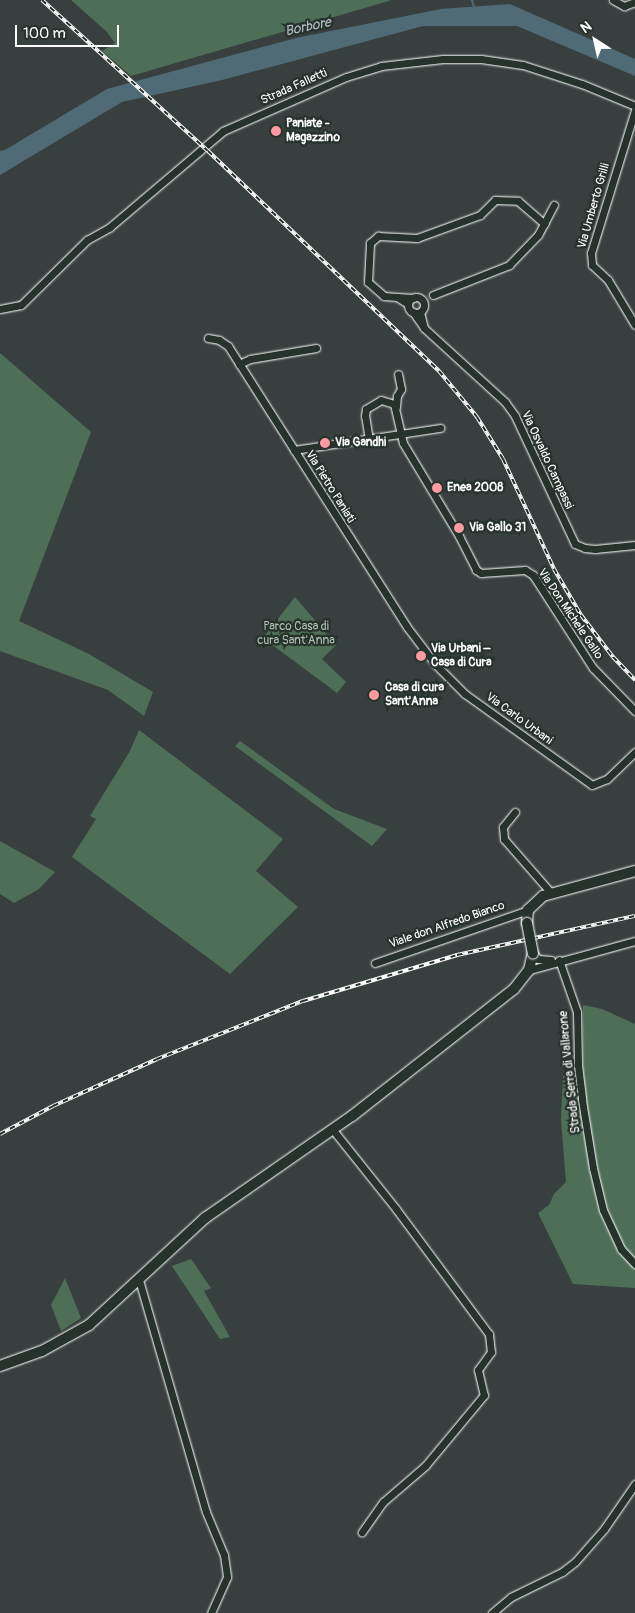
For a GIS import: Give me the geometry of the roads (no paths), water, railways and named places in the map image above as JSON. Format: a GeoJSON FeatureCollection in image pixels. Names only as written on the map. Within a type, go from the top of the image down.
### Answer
{"type":"FeatureCollection","features":[{"type":"Feature","properties":{"kind":"street"},"geometry":{"type":"LineString","coordinates":[[613,0],[624,6],[635,2]]}},
{"type":"Feature","properties":{"kind":"street","name":"Strada Falletti"},"geometry":{"type":"LineString","coordinates":[[0,308],[21,306],[87,240],[110,227],[223,131],[346,77],[381,66],[442,59],[481,59],[523,65],[582,84],[635,108]]}},
{"type":"Feature","properties":{"kind":"street","name":"Via Umberto Grilli"},"geometry":{"type":"LineString","coordinates":[[635,108],[590,253],[592,265],[608,280],[635,325]]}},
{"type":"Feature","properties":{"kind":"street"},"geometry":{"type":"LineString","coordinates":[[544,224],[518,201],[496,200],[480,214],[417,238],[378,236],[370,243],[368,282],[384,296],[397,296],[416,305],[433,295],[509,265],[538,235],[544,224],[554,205]]}},
{"type":"Feature","properties":{"kind":"street","name":"Via Osvaldo Campassi"},"geometry":{"type":"LineString","coordinates":[[416,305],[424,328],[505,402],[515,416],[575,544],[595,549],[635,545]]}},
{"type":"Feature","properties":{"kind":"street","name":"Via Pietro Paniati"},"geometry":{"type":"LineString","coordinates":[[208,338],[219,340],[228,346],[404,622]]}},
{"type":"Feature","properties":{"kind":"street"},"geometry":{"type":"LineString","coordinates":[[239,364],[250,359],[316,348]]}},
{"type":"Feature","properties":{"kind":"street"},"geometry":{"type":"LineString","coordinates":[[398,374],[401,389],[397,396],[396,408],[401,435]]}},
{"type":"Feature","properties":{"kind":"street"},"geometry":{"type":"LineString","coordinates":[[369,440],[366,409],[381,400],[390,401],[396,408]]}},
{"type":"Feature","properties":{"kind":"street"},"geometry":{"type":"LineString","coordinates":[[294,450],[440,428]]}},
{"type":"Feature","properties":{"kind":"street","name":"Via Don Michele Gallo"},"geometry":{"type":"LineString","coordinates":[[401,435],[403,443],[459,536],[476,570],[481,573],[525,570],[533,575],[593,668],[635,711]]}},
{"type":"Feature","properties":{"kind":"street","name":"Via Carlo Urbani"},"geometry":{"type":"LineString","coordinates":[[404,622],[435,664],[465,694],[592,785],[607,779],[635,752]]}},
{"type":"Feature","properties":{"kind":"street"},"geometry":{"type":"LineString","coordinates":[[515,812],[503,827],[504,839],[552,894]]}},
{"type":"Feature","properties":{"kind":"street","name":"Viale don Alfredo Bianco"},"geometry":{"type":"LineString","coordinates":[[375,963],[528,910],[535,902],[552,894],[635,871]]}},
{"type":"Feature","properties":{"kind":"street"},"geometry":{"type":"LineString","coordinates":[[0,1366],[42,1351],[89,1324],[205,1218],[333,1130],[514,989],[528,972],[532,953],[527,923],[528,910]]}},
{"type":"Feature","properties":{"kind":"street"},"geometry":{"type":"LineString","coordinates":[[528,972],[559,960],[635,941]]}},
{"type":"Feature","properties":{"kind":"street"},"geometry":{"type":"LineString","coordinates":[[532,953],[538,959],[559,960]]}},
{"type":"Feature","properties":{"kind":"street","name":"Strada Serra di Vallarone"},"geometry":{"type":"LineString","coordinates":[[559,960],[577,1012],[578,1065],[582,1100],[593,1168],[603,1210],[621,1249],[635,1264]]}},
{"type":"Feature","properties":{"kind":"street"},"geometry":{"type":"LineString","coordinates":[[333,1130],[396,1209],[489,1334],[491,1352],[478,1370],[484,1395],[425,1466],[383,1502],[362,1532]]}},
{"type":"Feature","properties":{"kind":"street"},"geometry":{"type":"LineString","coordinates":[[139,1280],[206,1512],[224,1555],[227,1577],[211,1613]]}},
{"type":"Feature","properties":{"kind":"street"},"geometry":{"type":"LineString","coordinates":[[492,1613],[511,1596],[562,1572],[575,1562],[604,1529],[635,1484]]}},
{"type":"Feature","properties":{"kind":"water"},"geometry":{"type":"Polygon","coordinates":[[[510,4],[635,59],[635,76],[517,26],[423,26],[222,80],[122,102],[0,175],[0,151],[5,150],[107,89],[296,38],[441,9],[510,4]]]}},
{"type":"Feature","properties":{"kind":"waterway"},"geometry":{"type":"LineString","coordinates":[[472,0],[474,7]]}},
{"type":"Feature","properties":{"kind":"railway"},"geometry":{"type":"LineString","coordinates":[[42,0],[208,151],[439,371],[477,417],[503,459],[554,569],[581,615],[613,657],[635,680]]}},
{"type":"Feature","properties":{"kind":"railway"},"geometry":{"type":"LineString","coordinates":[[0,1134],[53,1106],[157,1059],[303,1001],[457,955],[635,916]]}},
{"type":"Feature","properties":{"kind":"place","name":"Paniate - Magazzino"},"geometry":{"type":"Point","coordinates":[276,131]}},
{"type":"Feature","properties":{"kind":"place","name":"Via Gandhi"},"geometry":{"type":"Point","coordinates":[325,443]}},
{"type":"Feature","properties":{"kind":"place","name":"Enea 2008"},"geometry":{"type":"Point","coordinates":[437,488]}},
{"type":"Feature","properties":{"kind":"place","name":"Via Gallo 31"},"geometry":{"type":"Point","coordinates":[459,528]}},
{"type":"Feature","properties":{"kind":"place","name":"Via Urbani – Casa di Cura"},"geometry":{"type":"Point","coordinates":[421,656]}},
{"type":"Feature","properties":{"kind":"place","name":"Casa di cura Sant'Anna"},"geometry":{"type":"Point","coordinates":[374,695]}},
{"type":"Feature","properties":{"kind":"water label","name":"Borbore"},"geometry":{"type":"Point","coordinates":[308,27]}},
{"type":"Feature","properties":{"kind":"park label","name":"Parco Casa di cura Sant'Anna"},"geometry":{"type":"Point","coordinates":[296,634]}}]}
